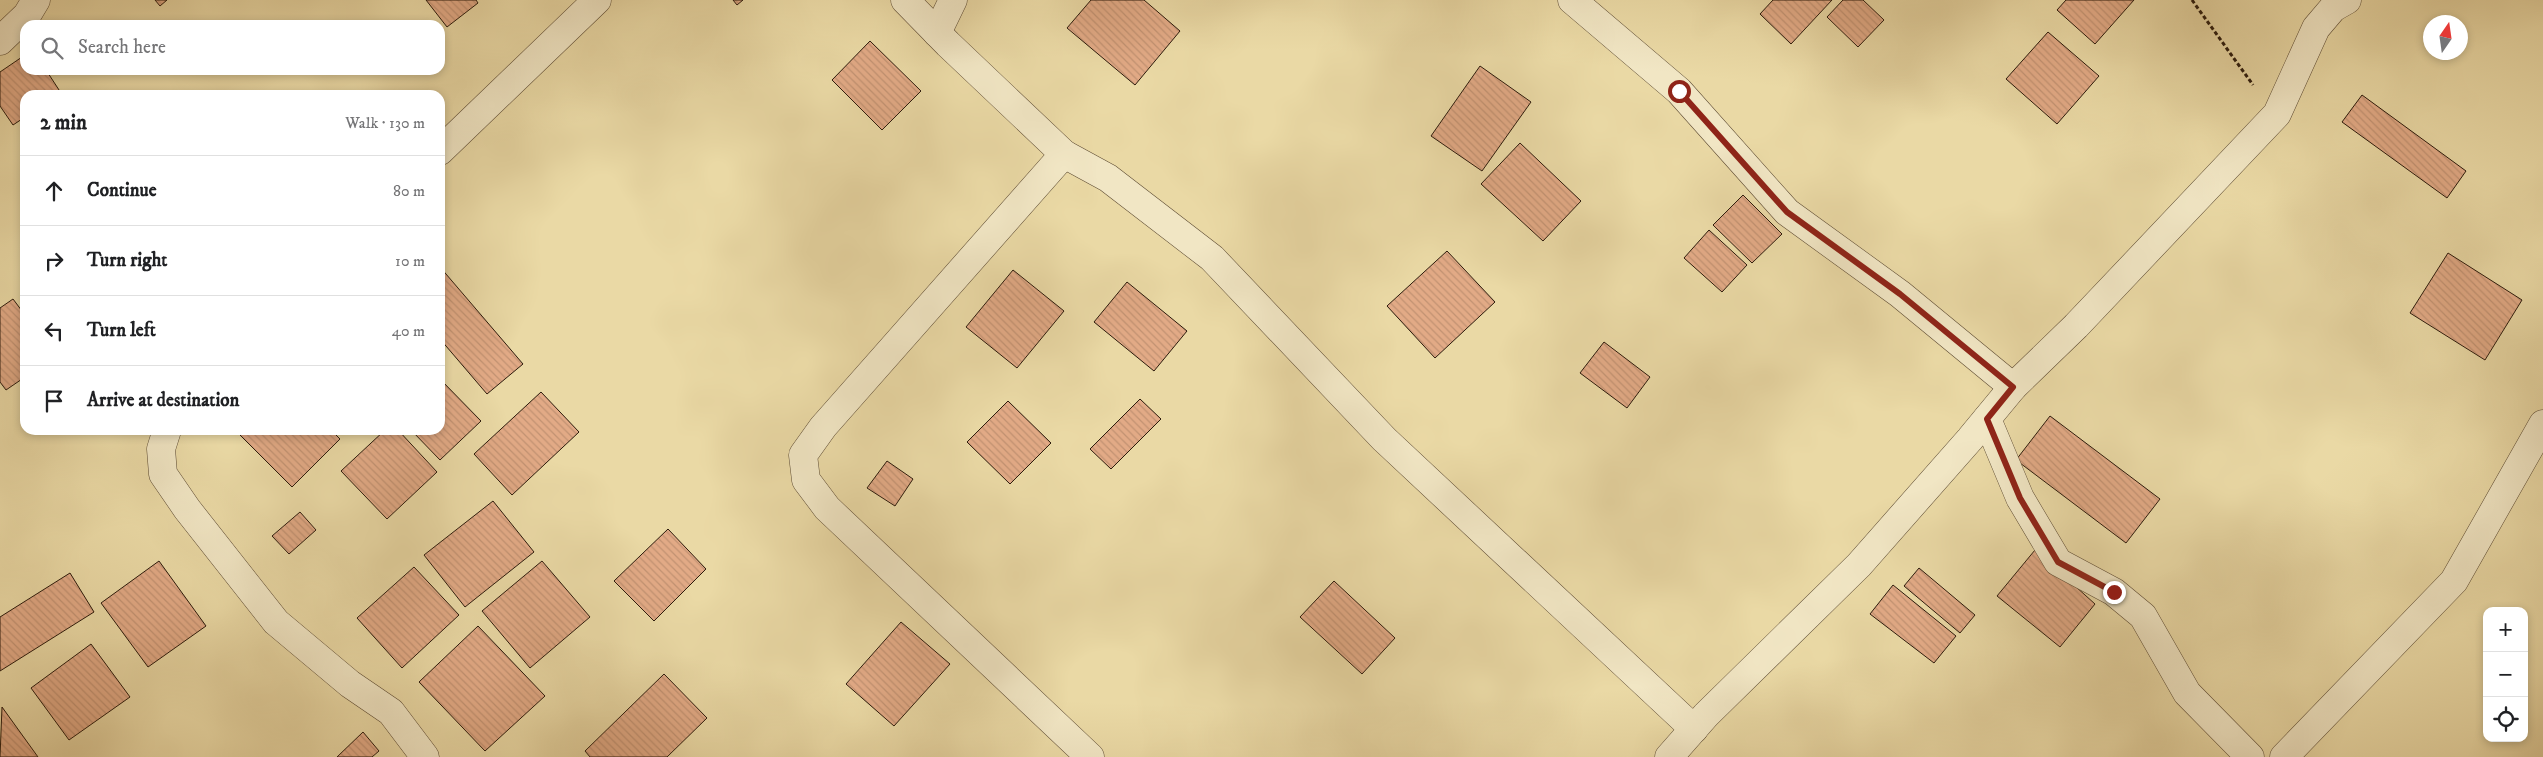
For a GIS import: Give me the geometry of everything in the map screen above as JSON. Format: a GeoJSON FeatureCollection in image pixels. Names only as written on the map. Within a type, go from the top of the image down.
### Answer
{"type":"FeatureCollection","features":[{"type":"Feature","properties":{"kind":"street"},"geometry":{"type":"LineString","coordinates":[[22,20],[36,0]]}},
{"type":"Feature","properties":{"kind":"street"},"geometry":{"type":"LineString","coordinates":[[445,146],[597,0]]}},
{"type":"Feature","properties":{"kind":"street"},"geometry":{"type":"LineString","coordinates":[[905,0],[1064,154],[1108,178],[1212,258],[1384,439],[1694,729]]}},
{"type":"Feature","properties":{"kind":"street"},"geometry":{"type":"LineString","coordinates":[[937,32],[953,0]]}},
{"type":"Feature","properties":{"kind":"street"},"geometry":{"type":"LineString","coordinates":[[1572,0],[1679,91],[1787,212],[1900,294],[2013,387]]}},
{"type":"Feature","properties":{"kind":"street"},"geometry":{"type":"LineString","coordinates":[[1669,757],[1694,729],[1859,565],[2013,387],[2076,326],[2275,115],[2316,28],[2334,8],[2347,0]]}},
{"type":"Feature","properties":{"kind":"street"},"geometry":{"type":"LineString","coordinates":[[0,41],[20,22]]}},
{"type":"Feature","properties":{"kind":"street"},"geometry":{"type":"LineString","coordinates":[[1064,154],[823,427],[803,455],[806,480],[827,508],[1090,757]]}},
{"type":"Feature","properties":{"kind":"street"},"geometry":{"type":"LineString","coordinates":[[1987,419],[2020,498],[2058,562],[2114,592],[2143,616],[2186,693],[2250,757]]}},
{"type":"Feature","properties":{"kind":"street"},"geometry":{"type":"LineString","coordinates":[[2284,757],[2454,581],[2543,424]]}},
{"type":"Feature","properties":{"kind":"street"},"geometry":{"type":"LineString","coordinates":[[165,435],[161,449],[163,474],[276,622],[350,684],[391,712],[425,757]]}},
{"type":"Feature","properties":{"kind":"path"},"geometry":{"type":"LineString","coordinates":[[2192,0],[2275,115]]}},
{"type":"Feature","properties":{"kind":"building"},"geometry":{"type":"Polygon","coordinates":[[[155,0],[167,0],[160,6],[155,0]]]}},
{"type":"Feature","properties":{"kind":"building"},"geometry":{"type":"Polygon","coordinates":[[[426,0],[476,0],[478,3],[447,27],[445,20],[442,20],[426,0]]]}},
{"type":"Feature","properties":{"kind":"building"},"geometry":{"type":"Polygon","coordinates":[[[733,0],[743,0],[737,5],[733,0]]]}},
{"type":"Feature","properties":{"kind":"building"},"geometry":{"type":"Polygon","coordinates":[[[1091,0],[1144,0],[1180,31],[1135,85],[1067,28],[1091,0]]]}},
{"type":"Feature","properties":{"kind":"building"},"geometry":{"type":"Polygon","coordinates":[[[1773,0],[1832,0],[1791,44],[1760,14],[1773,0]]]}},
{"type":"Feature","properties":{"kind":"building"},"geometry":{"type":"Polygon","coordinates":[[[1843,0],[1863,0],[1884,20],[1858,47],[1827,17],[1843,0]]]}},
{"type":"Feature","properties":{"kind":"building"},"geometry":{"type":"Polygon","coordinates":[[[2066,0],[2134,0],[2095,44],[2057,10],[2066,0]]]}},
{"type":"Feature","properties":{"kind":"building"},"geometry":{"type":"Polygon","coordinates":[[[2048,32],[2099,76],[2057,124],[2006,79],[2048,32]]]}},
{"type":"Feature","properties":{"kind":"building"},"geometry":{"type":"Polygon","coordinates":[[[870,41],[921,91],[882,130],[832,80],[870,41]]]}},
{"type":"Feature","properties":{"kind":"building"},"geometry":{"type":"Polygon","coordinates":[[[20,58],[20,75],[49,75],[59,90],[20,90],[20,120],[13,125],[0,106],[0,72],[20,58]]]}},
{"type":"Feature","properties":{"kind":"building"},"geometry":{"type":"Polygon","coordinates":[[[1480,66],[1531,102],[1482,171],[1431,136],[1480,66]]]}},
{"type":"Feature","properties":{"kind":"building"},"geometry":{"type":"Polygon","coordinates":[[[2362,95],[2466,171],[2447,198],[2342,122],[2362,95]]]}},
{"type":"Feature","properties":{"kind":"building"},"geometry":{"type":"Polygon","coordinates":[[[1520,143],[1581,201],[1543,241],[1481,184],[1520,143]]]}},
{"type":"Feature","properties":{"kind":"building"},"geometry":{"type":"Polygon","coordinates":[[[1743,195],[1782,234],[1752,263],[1713,225],[1743,195]]]}},
{"type":"Feature","properties":{"kind":"building"},"geometry":{"type":"Polygon","coordinates":[[[1709,230],[1747,265],[1722,292],[1684,258],[1709,230]]]}},
{"type":"Feature","properties":{"kind":"building"},"geometry":{"type":"Polygon","coordinates":[[[1447,251],[1495,302],[1435,358],[1387,306],[1447,251]]]}},
{"type":"Feature","properties":{"kind":"building"},"geometry":{"type":"Polygon","coordinates":[[[2448,253],[2522,300],[2485,360],[2410,313],[2448,253]]]}},
{"type":"Feature","properties":{"kind":"building"},"geometry":{"type":"Polygon","coordinates":[[[1013,270],[1064,311],[1017,368],[966,327],[1013,270]]]}},
{"type":"Feature","properties":{"kind":"building"},"geometry":{"type":"Polygon","coordinates":[[[445,273],[523,364],[487,394],[445,345],[445,273]]]}},
{"type":"Feature","properties":{"kind":"building"},"geometry":{"type":"Polygon","coordinates":[[[1127,282],[1187,331],[1154,371],[1094,322],[1127,282]]]}},
{"type":"Feature","properties":{"kind":"building"},"geometry":{"type":"Polygon","coordinates":[[[13,299],[20,308],[20,380],[6,390],[0,382],[0,308],[13,299]]]}},
{"type":"Feature","properties":{"kind":"building"},"geometry":{"type":"Polygon","coordinates":[[[1604,342],[1650,377],[1627,408],[1580,373],[1604,342]]]}},
{"type":"Feature","properties":{"kind":"building"},"geometry":{"type":"Polygon","coordinates":[[[445,384],[481,421],[440,460],[416,435],[445,435],[445,384]]]}},
{"type":"Feature","properties":{"kind":"building"},"geometry":{"type":"Polygon","coordinates":[[[541,392],[579,432],[512,495],[474,454],[541,392]]]}},
{"type":"Feature","properties":{"kind":"building"},"geometry":{"type":"Polygon","coordinates":[[[1140,399],[1161,419],[1111,469],[1090,449],[1140,399]]]}},
{"type":"Feature","properties":{"kind":"building"},"geometry":{"type":"Polygon","coordinates":[[[1008,401],[1051,443],[1010,484],[967,442],[1008,401]]]}},
{"type":"Feature","properties":{"kind":"building"},"geometry":{"type":"Polygon","coordinates":[[[2050,416],[2160,499],[2126,543],[2016,460],[2050,416]]]}},
{"type":"Feature","properties":{"kind":"building"},"geometry":{"type":"Polygon","coordinates":[[[240,435],[336,435],[340,439],[292,487],[240,435]]]}},
{"type":"Feature","properties":{"kind":"building"},"geometry":{"type":"Polygon","coordinates":[[[380,435],[403,435],[437,472],[387,519],[341,471],[380,435]]]}},
{"type":"Feature","properties":{"kind":"building"},"geometry":{"type":"Polygon","coordinates":[[[887,461],[913,479],[895,506],[867,488],[887,461]]]}},
{"type":"Feature","properties":{"kind":"building"},"geometry":{"type":"Polygon","coordinates":[[[493,501],[534,552],[465,607],[424,555],[493,501]]]}},
{"type":"Feature","properties":{"kind":"building"},"geometry":{"type":"Polygon","coordinates":[[[300,512],[316,530],[289,554],[272,536],[300,512]]]}},
{"type":"Feature","properties":{"kind":"building"},"geometry":{"type":"Polygon","coordinates":[[[668,529],[706,569],[654,621],[614,581],[668,529]]]}},
{"type":"Feature","properties":{"kind":"building"},"geometry":{"type":"Polygon","coordinates":[[[2035,550],[2095,604],[2060,647],[1997,596],[2035,550]]]}},
{"type":"Feature","properties":{"kind":"building"},"geometry":{"type":"Polygon","coordinates":[[[159,561],[206,626],[148,667],[101,603],[159,561]]]}},
{"type":"Feature","properties":{"kind":"building"},"geometry":{"type":"Polygon","coordinates":[[[542,561],[590,617],[530,668],[482,611],[542,561]]]}},
{"type":"Feature","properties":{"kind":"building"},"geometry":{"type":"Polygon","coordinates":[[[414,567],[459,615],[402,668],[357,618],[414,567]]]}},
{"type":"Feature","properties":{"kind":"building"},"geometry":{"type":"Polygon","coordinates":[[[1919,568],[1975,615],[1960,633],[1904,586],[1919,568]]]}},
{"type":"Feature","properties":{"kind":"building"},"geometry":{"type":"Polygon","coordinates":[[[70,573],[94,612],[0,671],[0,617],[70,573]]]}},
{"type":"Feature","properties":{"kind":"building"},"geometry":{"type":"Polygon","coordinates":[[[1334,581],[1395,638],[1362,674],[1300,617],[1334,581]]]}},
{"type":"Feature","properties":{"kind":"building"},"geometry":{"type":"Polygon","coordinates":[[[1893,585],[1956,636],[1934,663],[1870,614],[1893,585]]]}},
{"type":"Feature","properties":{"kind":"building"},"geometry":{"type":"Polygon","coordinates":[[[901,622],[950,664],[894,726],[846,684],[901,622]]]}},
{"type":"Feature","properties":{"kind":"building"},"geometry":{"type":"Polygon","coordinates":[[[478,626],[545,696],[485,751],[419,682],[478,626]]]}},
{"type":"Feature","properties":{"kind":"building"},"geometry":{"type":"Polygon","coordinates":[[[91,644],[130,697],[69,740],[31,688],[91,644]]]}},
{"type":"Feature","properties":{"kind":"building"},"geometry":{"type":"Polygon","coordinates":[[[664,674],[707,718],[667,757],[590,757],[585,751],[664,674]]]}},
{"type":"Feature","properties":{"kind":"building"},"geometry":{"type":"Polygon","coordinates":[[[2,707],[38,757],[0,757],[2,707]]]}},
{"type":"Feature","properties":{"kind":"building"},"geometry":{"type":"Polygon","coordinates":[[[363,732],[379,751],[372,757],[337,757],[363,732]]]}},
{"type":"Feature","properties":{"kind":"route"},"geometry":{"type":"LineString","coordinates":[[1679,91],[1787,212],[1900,294],[2013,387],[1987,419],[2020,498],[2058,562],[2114,592]]}}]}
